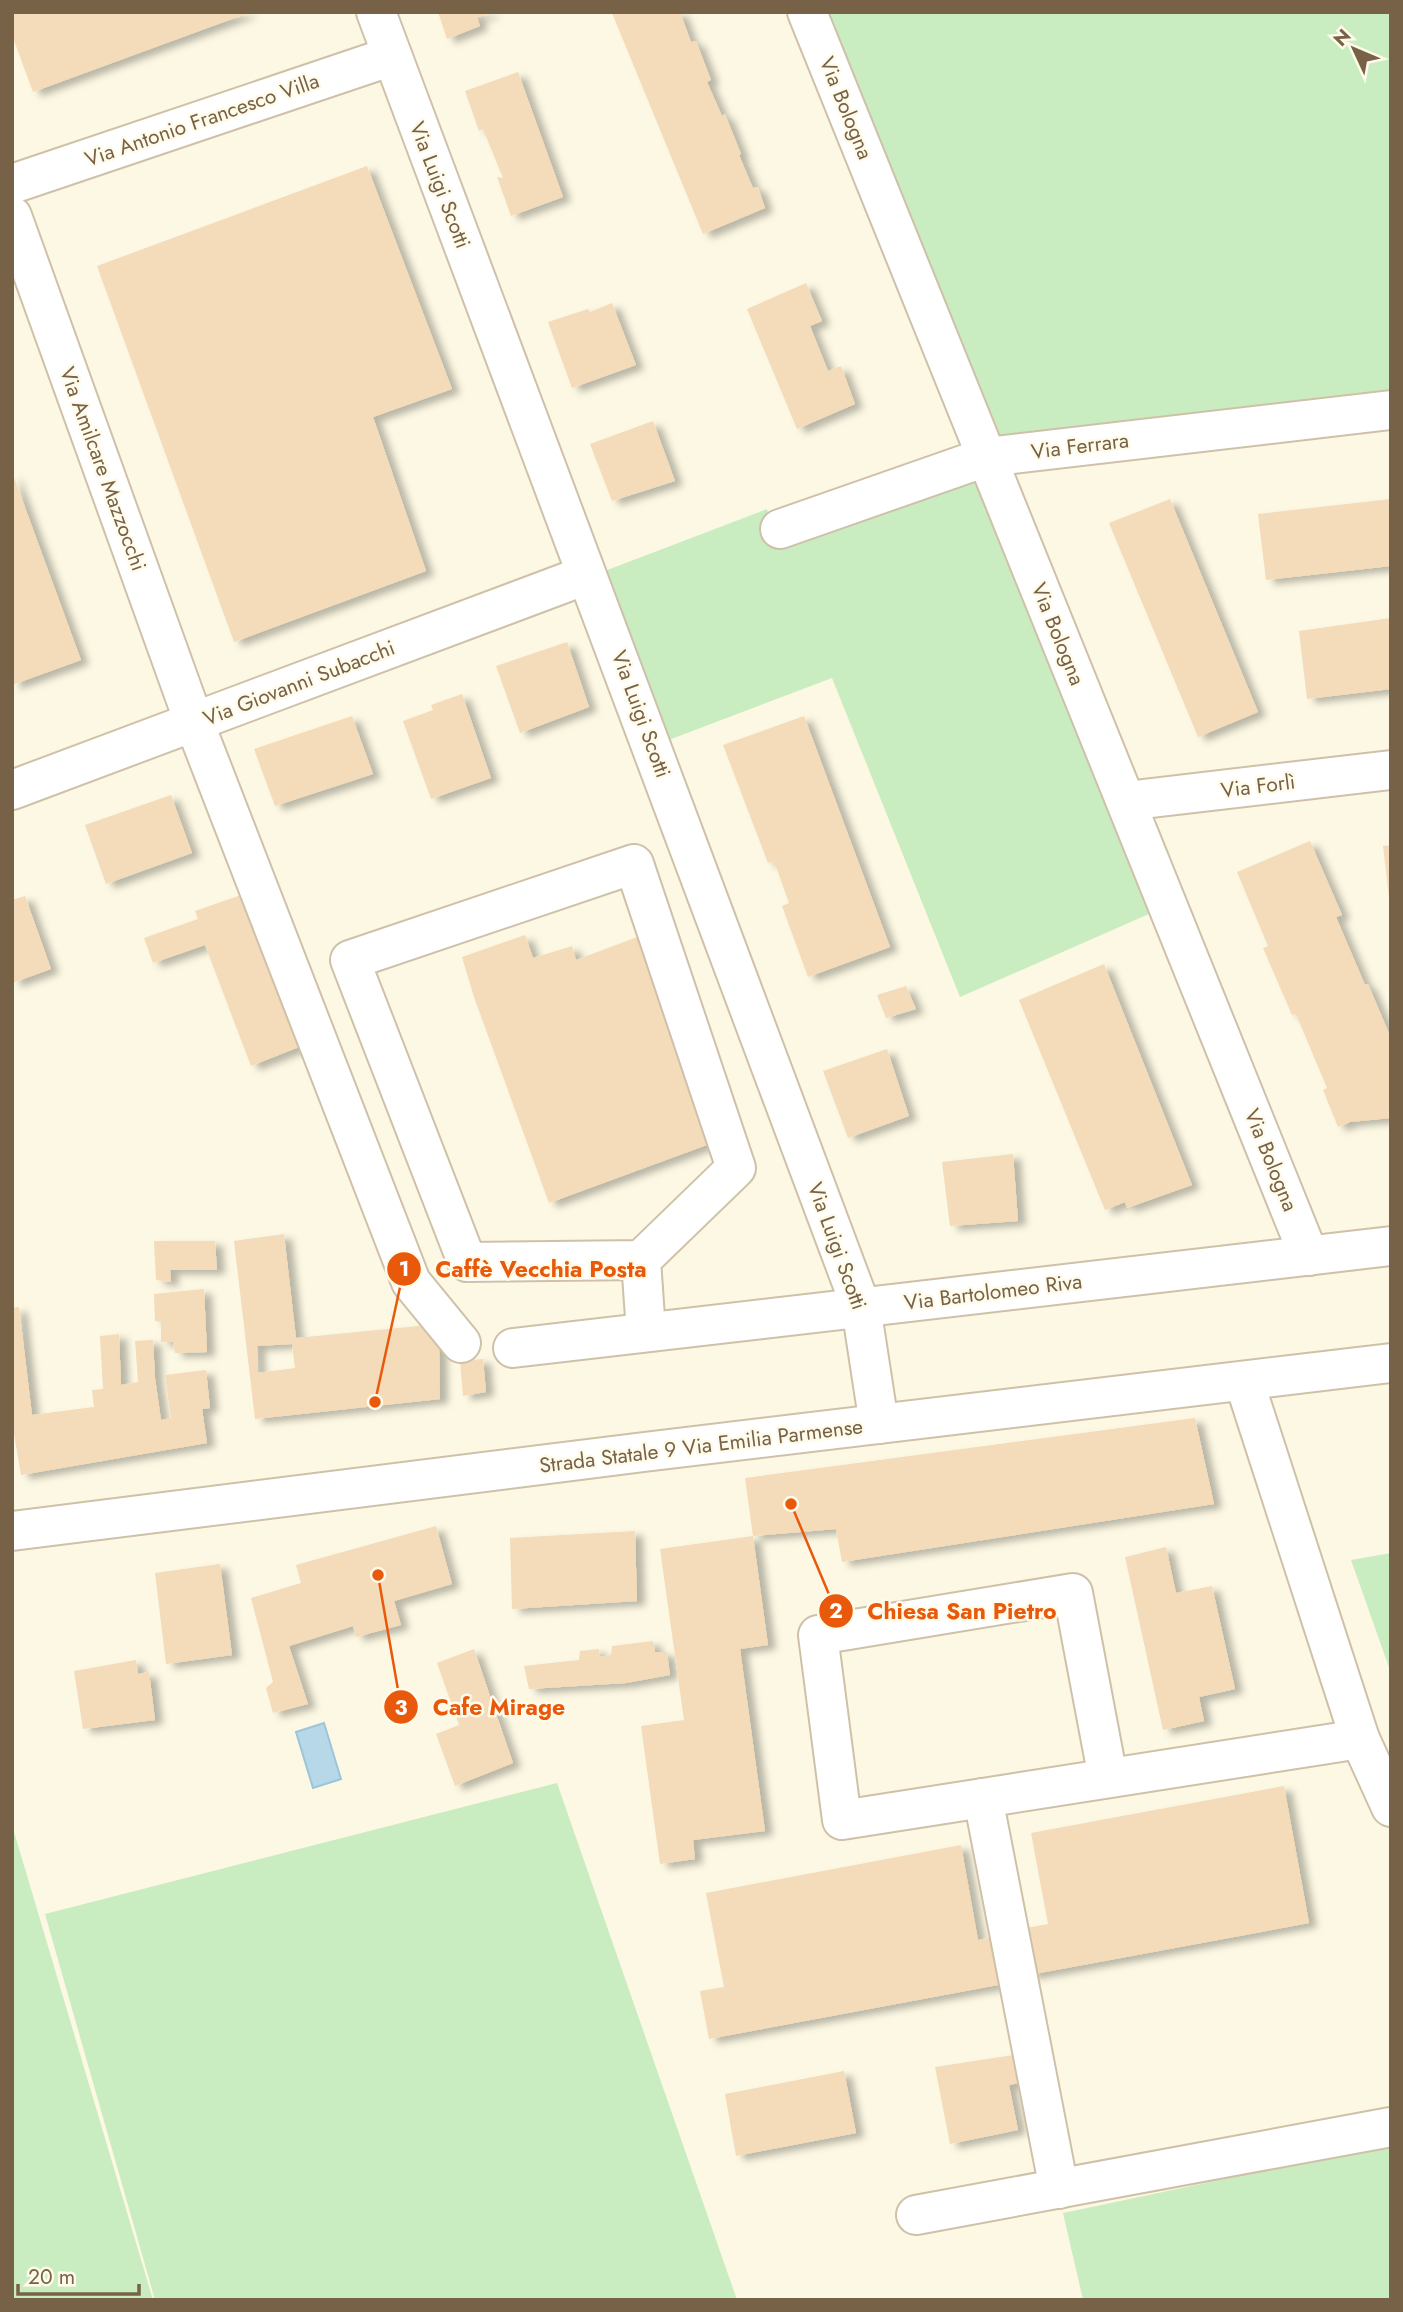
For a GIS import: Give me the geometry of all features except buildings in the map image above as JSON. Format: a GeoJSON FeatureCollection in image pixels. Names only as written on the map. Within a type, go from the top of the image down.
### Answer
{"type":"FeatureCollection","features":[{"type":"Feature","properties":{"kind":"street","name":"Via Luigi Scotti"},"geometry":{"type":"LineString","coordinates":[[376,12],[861,1307],[879,1424]]}},
{"type":"Feature","properties":{"kind":"street","name":"Via Bologna"},"geometry":{"type":"LineString","coordinates":[[807,12],[1309,1256]]}},
{"type":"Feature","properties":{"kind":"street","name":"Via Antonio Francesco Villa"},"geometry":{"type":"LineString","coordinates":[[12,184],[392,56]]}},
{"type":"Feature","properties":{"kind":"street","name":"Via Amilcare Mazzocchi"},"geometry":{"type":"LineString","coordinates":[[12,216],[194,722],[411,1282],[461,1343]]}},
{"type":"Feature","properties":{"kind":"street","name":"Via Ferrara"},"geometry":{"type":"LineString","coordinates":[[780,529],[986,457],[1391,410]]}},
{"type":"Feature","properties":{"kind":"street","name":"Via Giovanni Subacchi"},"geometry":{"type":"LineString","coordinates":[[12,790],[586,575]]}},
{"type":"Feature","properties":{"kind":"street","name":"Via Forlì"},"geometry":{"type":"LineString","coordinates":[[1126,801],[1391,770]]}},
{"type":"Feature","properties":{"kind":"street"},"geometry":{"type":"LineString","coordinates":[[641,1260],[467,1262],[350,960],[634,864],[736,1168],[641,1260],[646,1332]]}},
{"type":"Feature","properties":{"kind":"street","name":"Via Bartolomeo Riva"},"geometry":{"type":"LineString","coordinates":[[513,1348],[1391,1247]]}},
{"type":"Feature","properties":{"kind":"street","name":"Strada Statale 9 Via Emilia Parmense"},"geometry":{"type":"LineString","coordinates":[[12,1531],[1391,1363]]}},
{"type":"Feature","properties":{"kind":"street"},"geometry":{"type":"LineString","coordinates":[[1244,1381],[1360,1739],[1391,1807]]}},
{"type":"Feature","properties":{"kind":"street"},"geometry":{"type":"LineString","coordinates":[[1108,1778],[1073,1592],[818,1634],[842,1820],[1360,1739]]}},
{"type":"Feature","properties":{"kind":"street"},"geometry":{"type":"LineString","coordinates":[[983,1798],[1059,2189]]}},
{"type":"Feature","properties":{"kind":"street"},"geometry":{"type":"LineString","coordinates":[[916,2215],[1391,2127]]}},
{"type":"Feature","properties":{"kind":"green space"},"geometry":{"type":"Polygon","coordinates":[[[808,12],[1391,12],[1391,406],[982,459],[1167,906],[960,997],[832,678],[653,746],[589,577],[767,509],[774,532],[981,458],[808,12]]]}},
{"type":"Feature","properties":{"kind":"green space"},"geometry":{"type":"Polygon","coordinates":[[[1391,1553],[1391,1673],[1351,1560],[1391,1553]]]}},
{"type":"Feature","properties":{"kind":"green space"},"geometry":{"type":"Polygon","coordinates":[[[557,1783],[737,2300],[155,2300],[45,1914],[557,1783]]]}},
{"type":"Feature","properties":{"kind":"green space"},"geometry":{"type":"Polygon","coordinates":[[[12,1825],[153,2300],[12,2300],[12,1825]]]}},
{"type":"Feature","properties":{"kind":"green space"},"geometry":{"type":"Polygon","coordinates":[[[1391,2144],[1391,2300],[1083,2300],[1063,2213],[1391,2144]]]}},
{"type":"Feature","properties":{"kind":"water"},"geometry":{"type":"Polygon","coordinates":[[[324,1723],[341,1779],[313,1788],[296,1732],[324,1723]]]}},
{"type":"Feature","properties":{"kind":"place","name":"Caffè Vecchia Posta"},"geometry":{"type":"Point","coordinates":[375,1402]}},
{"type":"Feature","properties":{"kind":"place","name":"Chiesa San Pietro"},"geometry":{"type":"Point","coordinates":[791,1504]}},
{"type":"Feature","properties":{"kind":"place","name":"Cafe Mirage"},"geometry":{"type":"Point","coordinates":[378,1575]}}]}
